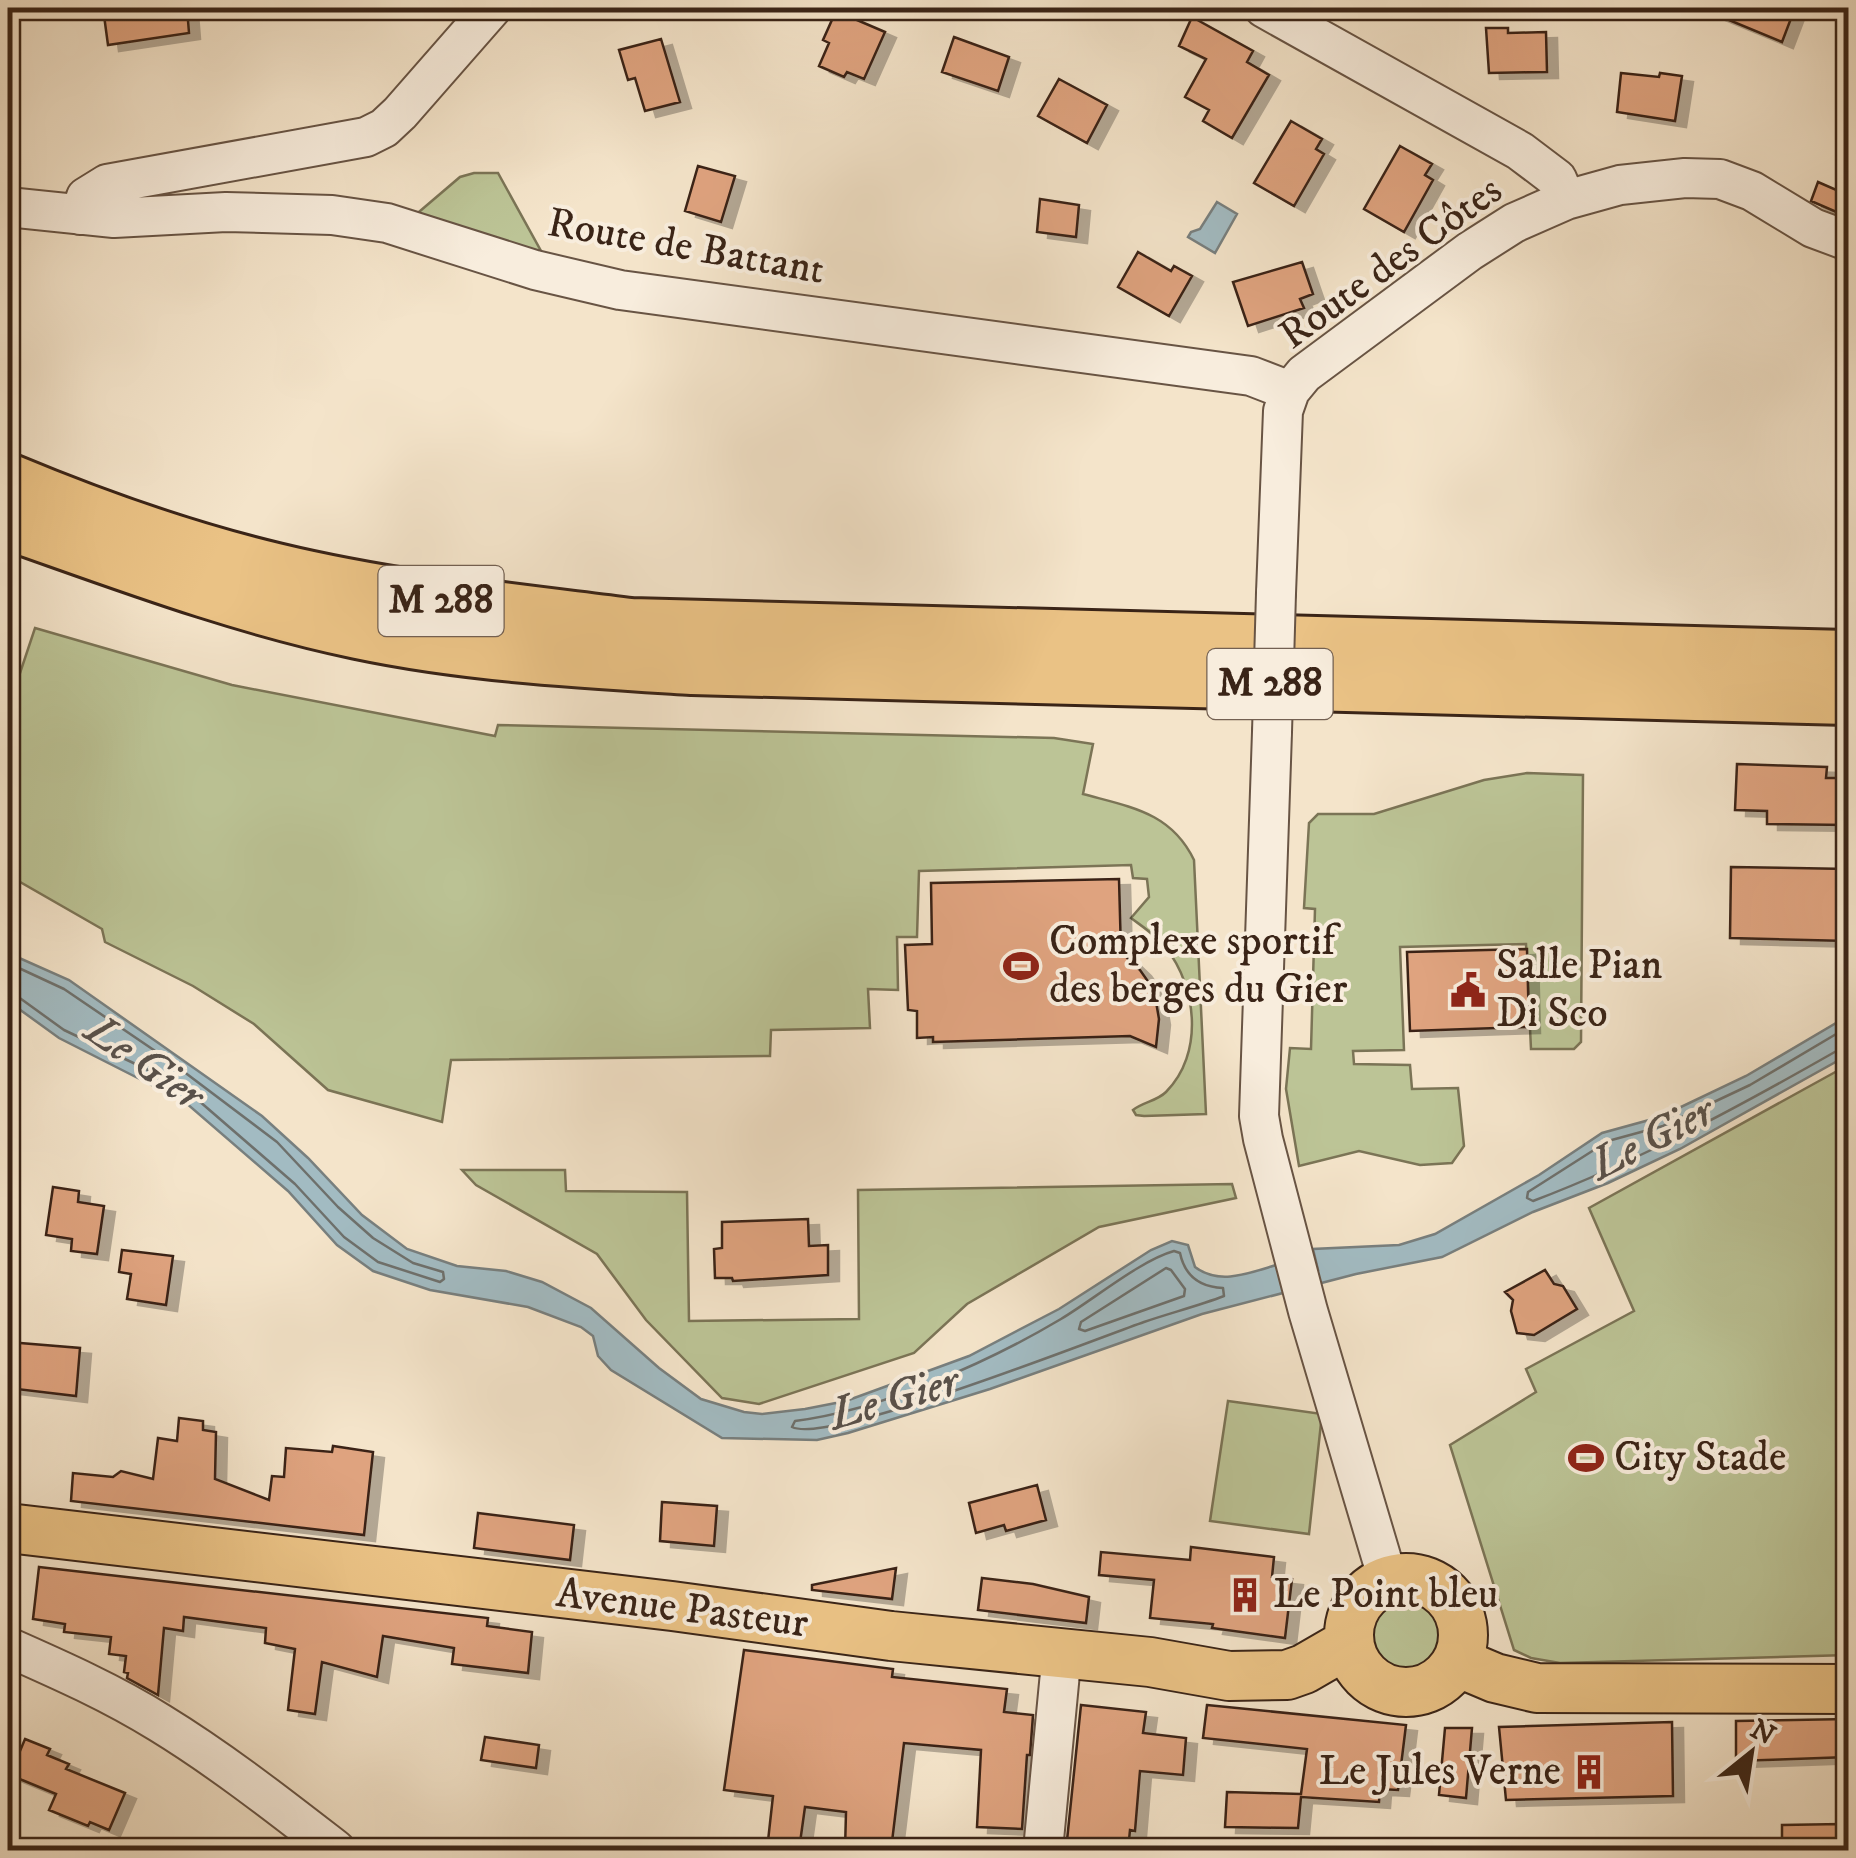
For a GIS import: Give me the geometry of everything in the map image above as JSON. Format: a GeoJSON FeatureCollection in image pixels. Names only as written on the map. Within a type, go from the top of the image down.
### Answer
{"type":"FeatureCollection","features":[{"type":"Feature","properties":{"kind":"highway","name":"M 288"},"geometry":{"type":"LineString","coordinates":[[8,480],[86,512],[275,570],[438,600],[631,625],[1848,657]]}},
{"type":"Feature","properties":{"kind":"highway","name":"M 288"},"geometry":{"type":"LineString","coordinates":[[8,524],[174,581],[358,632],[542,658],[692,668],[1848,698]]}},
{"type":"Feature","properties":{"kind":"main road","name":"Avenue Pasteur"},"geometry":{"type":"LineString","coordinates":[[8,1528],[656,1604],[891,1636],[1062,1652],[1230,1676],[1288,1675],[1350,1643]]}},
{"type":"Feature","properties":{"kind":"main road"},"geometry":{"type":"LineString","coordinates":[[1415,1578],[1432,1584],[1448,1596],[1458,1611],[1463,1628],[1457,1662],[1430,1687],[1413,1692],[1378,1685],[1354,1660],[1350,1625],[1356,1608],[1366,1594],[1388,1580],[1415,1578]]}},
{"type":"Feature","properties":{"kind":"main road"},"geometry":{"type":"LineString","coordinates":[[1457,1662],[1495,1678],[1537,1688],[1848,1689]]}},
{"type":"Feature","properties":{"kind":"street"},"geometry":{"type":"LineString","coordinates":[[80,215],[86,197],[107,184],[366,137],[384,128],[492,8]]}},
{"type":"Feature","properties":{"kind":"street"},"geometry":{"type":"LineString","coordinates":[[1264,8],[1520,151],[1557,179],[1566,200]]}},
{"type":"Feature","properties":{"kind":"street","name":"Route des Côtes"},"geometry":{"type":"LineString","coordinates":[[1388,1580],[1308,1310],[1262,1138],[1260,1116],[1283,411],[1290,392],[1304,374],[1470,251],[1514,223],[1566,200],[1620,185],[1685,178],[1720,179],[1752,191],[1812,228],[1848,241]]}},
{"type":"Feature","properties":{"kind":"street","name":"Route de Battant"},"geometry":{"type":"LineString","coordinates":[[8,208],[134,219],[226,212],[332,215],[387,223],[535,270],[620,290],[1251,376],[1290,392]]}},
{"type":"Feature","properties":{"kind":"street"},"geometry":{"type":"LineString","coordinates":[[8,1647],[160,1722],[220,1761],[336,1850]]}},
{"type":"Feature","properties":{"kind":"street"},"geometry":{"type":"LineString","coordinates":[[1042,1850],[1062,1652]]}},
{"type":"Feature","properties":{"kind":"green space"},"geometry":{"type":"Polygon","coordinates":[[[498,173],[546,260],[413,217],[460,177],[498,173]]]}},
{"type":"Feature","properties":{"kind":"green space"},"geometry":{"type":"Polygon","coordinates":[[[35,628],[232,685],[495,736],[498,725],[1054,738],[1093,744],[1083,794],[1133,808],[1161,821],[1185,844],[1194,860],[1206,1114],[1144,1116],[1133,1110],[1162,1095],[1178,1077],[1191,1040],[1192,1020],[1190,1001],[1176,964],[1166,948],[1131,918],[1149,897],[1147,879],[1133,878],[1131,865],[919,871],[917,937],[897,937],[898,990],[868,989],[870,1028],[771,1030],[770,1056],[451,1060],[442,1122],[328,1090],[254,1024],[193,986],[105,942],[102,929],[8,875],[8,709],[35,628]]]}},
{"type":"Feature","properties":{"kind":"green space"},"geometry":{"type":"Polygon","coordinates":[[[1527,773],[1583,775],[1581,1042],[1574,1049],[1531,1049],[1526,944],[1400,947],[1404,1050],[1353,1051],[1354,1064],[1410,1065],[1412,1089],[1458,1088],[1464,1146],[1452,1163],[1420,1165],[1359,1151],[1299,1166],[1286,1089],[1290,1048],[1311,1049],[1315,909],[1304,908],[1309,823],[1318,814],[1374,814],[1484,780],[1527,773]]]}},
{"type":"Feature","properties":{"kind":"green space"},"geometry":{"type":"Polygon","coordinates":[[[1848,1065],[1848,1655],[1560,1663],[1531,1658],[1514,1650],[1450,1445],[1536,1392],[1526,1369],[1634,1311],[1589,1208],[1848,1065]]]}},
{"type":"Feature","properties":{"kind":"green space"},"geometry":{"type":"Polygon","coordinates":[[[462,1170],[565,1170],[566,1191],[687,1192],[689,1321],[859,1319],[858,1190],[1232,1184],[1236,1198],[1099,1227],[967,1304],[914,1353],[759,1404],[722,1398],[646,1320],[597,1254],[476,1185],[462,1170]]]}},
{"type":"Feature","properties":{"kind":"green space"},"geometry":{"type":"Polygon","coordinates":[[[1228,1401],[1322,1414],[1309,1534],[1210,1521],[1228,1401]]]}},
{"type":"Feature","properties":{"kind":"green space"},"geometry":{"type":"Polygon","coordinates":[[[1407,1595],[1433,1606],[1444,1632],[1433,1658],[1407,1669],[1381,1658],[1370,1632],[1381,1606],[1407,1595]]]}},
{"type":"Feature","properties":{"kind":"water"},"geometry":{"type":"Polygon","coordinates":[[[1217,202],[1237,214],[1215,253],[1188,237],[1200,229],[1217,202]]]}},
{"type":"Feature","properties":{"kind":"water","name":"Le Gier"},"geometry":{"type":"Polygon","coordinates":[[[8,953],[69,980],[262,1116],[362,1215],[407,1249],[457,1266],[506,1271],[542,1282],[591,1308],[701,1399],[762,1414],[846,1401],[969,1356],[1059,1309],[1151,1250],[1172,1241],[1188,1245],[1195,1267],[1227,1277],[1283,1263],[1286,1275],[1318,1270],[1313,1249],[1399,1245],[1435,1234],[1539,1175],[1602,1133],[1660,1117],[1746,1076],[1848,1016],[1848,1055],[1680,1149],[1533,1212],[1442,1257],[1356,1274],[1202,1314],[990,1389],[848,1433],[817,1440],[722,1438],[611,1370],[598,1356],[593,1336],[581,1327],[528,1307],[430,1290],[373,1271],[337,1245],[288,1191],[185,1102],[59,1038],[8,1001],[8,953]]]}},
{"type":"Feature","properties":{"kind":"building"},"geometry":{"type":"Polygon","coordinates":[[[103,8],[187,8],[189,33],[108,45],[103,8]]]}},
{"type":"Feature","properties":{"kind":"building"},"geometry":{"type":"Polygon","coordinates":[[[1700,8],[1795,8],[1782,42],[1700,8]]]}},
{"type":"Feature","properties":{"kind":"building"},"geometry":{"type":"Polygon","coordinates":[[[836,11],[885,32],[864,79],[847,72],[844,77],[819,66],[829,43],[823,40],[836,11]]]}},
{"type":"Feature","properties":{"kind":"building"},"geometry":{"type":"Polygon","coordinates":[[[1192,17],[1253,51],[1247,62],[1269,75],[1232,138],[1203,121],[1209,110],[1185,97],[1206,59],[1179,46],[1192,17]]]}},
{"type":"Feature","properties":{"kind":"building"},"geometry":{"type":"Polygon","coordinates":[[[1486,28],[1508,28],[1508,33],[1546,32],[1547,72],[1489,73],[1486,28]]]}},
{"type":"Feature","properties":{"kind":"building"},"geometry":{"type":"Polygon","coordinates":[[[954,37],[1009,57],[998,91],[942,72],[954,37]]]}},
{"type":"Feature","properties":{"kind":"building"},"geometry":{"type":"Polygon","coordinates":[[[661,39],[680,102],[645,111],[635,78],[628,80],[619,50],[661,39]]]}},
{"type":"Feature","properties":{"kind":"building"},"geometry":{"type":"Polygon","coordinates":[[[1621,73],[1682,76],[1675,121],[1617,112],[1621,73]]]}},
{"type":"Feature","properties":{"kind":"building"},"geometry":{"type":"Polygon","coordinates":[[[1059,79],[1107,105],[1087,143],[1038,116],[1059,79]]]}},
{"type":"Feature","properties":{"kind":"building"},"geometry":{"type":"Polygon","coordinates":[[[1291,121],[1322,139],[1316,149],[1324,154],[1294,206],[1254,183],[1291,121]]]}},
{"type":"Feature","properties":{"kind":"building"},"geometry":{"type":"Polygon","coordinates":[[[1400,146],[1432,164],[1425,175],[1433,180],[1404,232],[1364,209],[1400,146]]]}},
{"type":"Feature","properties":{"kind":"building"},"geometry":{"type":"Polygon","coordinates":[[[698,166],[735,176],[721,222],[685,211],[698,166]]]}},
{"type":"Feature","properties":{"kind":"building"},"geometry":{"type":"Polygon","coordinates":[[[1818,182],[1848,195],[1848,217],[1811,201],[1818,182]]]}},
{"type":"Feature","properties":{"kind":"building"},"geometry":{"type":"Polygon","coordinates":[[[1040,199],[1079,205],[1076,237],[1037,232],[1040,199]]]}},
{"type":"Feature","properties":{"kind":"building"},"geometry":{"type":"Polygon","coordinates":[[[1138,252],[1171,271],[1174,266],[1192,276],[1169,316],[1118,287],[1138,252]]]}},
{"type":"Feature","properties":{"kind":"building"},"geometry":{"type":"Polygon","coordinates":[[[1302,262],[1313,294],[1300,299],[1304,308],[1248,326],[1233,282],[1302,262]]]}},
{"type":"Feature","properties":{"kind":"building"},"geometry":{"type":"Polygon","coordinates":[[[1737,764],[1827,767],[1826,778],[1848,778],[1848,825],[1767,824],[1767,811],[1735,810],[1737,764]]]}},
{"type":"Feature","properties":{"kind":"building"},"geometry":{"type":"Polygon","coordinates":[[[1731,867],[1848,869],[1848,941],[1730,938],[1731,867]]]}},
{"type":"Feature","properties":{"kind":"building","name":"Complexe sportif des berges du Gier"},"geometry":{"type":"Polygon","coordinates":[[[1119,879],[1121,952],[1154,990],[1159,1019],[1156,1047],[1130,1036],[933,1042],[933,1037],[917,1038],[917,1011],[908,1010],[905,945],[932,944],[931,883],[1119,879]]]}},
{"type":"Feature","properties":{"kind":"building","name":"Salle Pian Di Sco"},"geometry":{"type":"Polygon","coordinates":[[[1527,949],[1529,1027],[1410,1031],[1407,952],[1527,949]]]}},
{"type":"Feature","properties":{"kind":"building"},"geometry":{"type":"Polygon","coordinates":[[[53,1187],[79,1191],[78,1202],[104,1206],[97,1254],[71,1251],[72,1239],[46,1235],[53,1187]]]}},
{"type":"Feature","properties":{"kind":"building"},"geometry":{"type":"Polygon","coordinates":[[[808,1219],[809,1246],[828,1245],[828,1275],[733,1281],[715,1278],[714,1249],[722,1248],[722,1222],[808,1219]]]}},
{"type":"Feature","properties":{"kind":"building"},"geometry":{"type":"Polygon","coordinates":[[[122,1250],[173,1256],[166,1305],[127,1299],[131,1274],[119,1272],[122,1250]]]}},
{"type":"Feature","properties":{"kind":"building"},"geometry":{"type":"Polygon","coordinates":[[[1545,1270],[1554,1284],[1563,1286],[1577,1309],[1534,1335],[1517,1333],[1511,1311],[1513,1300],[1505,1292],[1545,1270]]]}},
{"type":"Feature","properties":{"kind":"building"},"geometry":{"type":"Polygon","coordinates":[[[8,1342],[80,1348],[76,1396],[8,1388],[8,1342]]]}},
{"type":"Feature","properties":{"kind":"building"},"geometry":{"type":"Polygon","coordinates":[[[179,1418],[203,1421],[203,1430],[216,1432],[215,1479],[269,1500],[272,1476],[284,1477],[286,1448],[332,1452],[333,1446],[373,1452],[364,1535],[71,1501],[73,1473],[113,1477],[121,1471],[153,1479],[158,1438],[177,1441],[179,1418]]]}},
{"type":"Feature","properties":{"kind":"building"},"geometry":{"type":"Polygon","coordinates":[[[1037,1485],[1046,1520],[1006,1531],[1004,1525],[976,1533],[969,1503],[1037,1485]]]}},
{"type":"Feature","properties":{"kind":"building"},"geometry":{"type":"Polygon","coordinates":[[[662,1502],[717,1506],[714,1546],[660,1541],[662,1502]]]}},
{"type":"Feature","properties":{"kind":"building"},"geometry":{"type":"Polygon","coordinates":[[[478,1513],[574,1525],[570,1560],[474,1548],[478,1513]]]}},
{"type":"Feature","properties":{"kind":"building"},"geometry":{"type":"Polygon","coordinates":[[[1191,1547],[1274,1557],[1272,1577],[1292,1579],[1285,1638],[1212,1628],[1213,1624],[1150,1618],[1154,1580],[1099,1575],[1101,1552],[1190,1560],[1191,1547]]]}},
{"type":"Feature","properties":{"kind":"building"},"geometry":{"type":"Polygon","coordinates":[[[39,1567],[488,1618],[487,1626],[532,1632],[528,1673],[452,1664],[454,1648],[383,1636],[377,1677],[322,1662],[315,1714],[288,1710],[295,1649],[265,1643],[266,1628],[184,1617],[183,1631],[164,1628],[158,1695],[127,1678],[126,1656],[109,1654],[111,1637],[64,1632],[65,1624],[33,1619],[39,1567]]]}},
{"type":"Feature","properties":{"kind":"building"},"geometry":{"type":"Polygon","coordinates":[[[896,1568],[892,1599],[812,1590],[812,1585],[896,1568]]]}},
{"type":"Feature","properties":{"kind":"building"},"geometry":{"type":"Polygon","coordinates":[[[982,1578],[1033,1584],[1089,1597],[1086,1623],[978,1610],[982,1578]]]}},
{"type":"Feature","properties":{"kind":"building"},"geometry":{"type":"Polygon","coordinates":[[[744,1650],[893,1669],[892,1677],[1007,1689],[1004,1712],[1033,1715],[1022,1829],[977,1827],[981,1750],[904,1743],[891,1850],[845,1850],[846,1812],[805,1807],[799,1850],[767,1850],[773,1796],[724,1790],[744,1650]]]}},
{"type":"Feature","properties":{"kind":"building"},"geometry":{"type":"Polygon","coordinates":[[[1081,1705],[1146,1712],[1143,1733],[1186,1738],[1183,1775],[1140,1771],[1135,1831],[1130,1830],[1128,1850],[1066,1850],[1081,1705]]]}},
{"type":"Feature","properties":{"kind":"building"},"geometry":{"type":"Polygon","coordinates":[[[1207,1705],[1406,1725],[1398,1790],[1380,1789],[1379,1802],[1301,1797],[1298,1828],[1225,1827],[1227,1792],[1301,1794],[1307,1749],[1203,1738],[1207,1705]]]}},
{"type":"Feature","properties":{"kind":"building"},"geometry":{"type":"Polygon","coordinates":[[[1848,1719],[1848,1757],[1736,1761],[1736,1721],[1848,1719]]]}},
{"type":"Feature","properties":{"kind":"building","name":"Le Jules Verne"},"geometry":{"type":"Polygon","coordinates":[[[1672,1722],[1673,1796],[1506,1800],[1499,1727],[1672,1722]]]}},
{"type":"Feature","properties":{"kind":"building"},"geometry":{"type":"Polygon","coordinates":[[[1445,1728],[1472,1728],[1466,1798],[1439,1795],[1445,1728]]]}},
{"type":"Feature","properties":{"kind":"building"},"geometry":{"type":"Polygon","coordinates":[[[485,1737],[539,1745],[536,1768],[481,1760],[485,1737]]]}},
{"type":"Feature","properties":{"kind":"building"},"geometry":{"type":"Polygon","coordinates":[[[25,1739],[50,1749],[47,1755],[69,1764],[66,1769],[125,1793],[109,1830],[49,1810],[56,1794],[10,1775],[25,1739]]]}},
{"type":"Feature","properties":{"kind":"building"},"geometry":{"type":"Polygon","coordinates":[[[1841,1824],[1841,1850],[1782,1850],[1782,1825],[1841,1824]]]}},
{"type":"Feature","properties":{"kind":"place","name":"Complexe sportif des berges du Gier"},"geometry":{"type":"Point","coordinates":[1021,966]}},
{"type":"Feature","properties":{"kind":"place","name":"Salle Pian Di Sco"},"geometry":{"type":"Point","coordinates":[1468,990]}},
{"type":"Feature","properties":{"kind":"place","name":"City Stade"},"geometry":{"type":"Point","coordinates":[1586,1458]}},
{"type":"Feature","properties":{"kind":"place","name":"Le Point bleu"},"geometry":{"type":"Point","coordinates":[1245,1595]}},
{"type":"Feature","properties":{"kind":"place","name":"Le Jules Verne"},"geometry":{"type":"Point","coordinates":[1589,1772]}}]}
